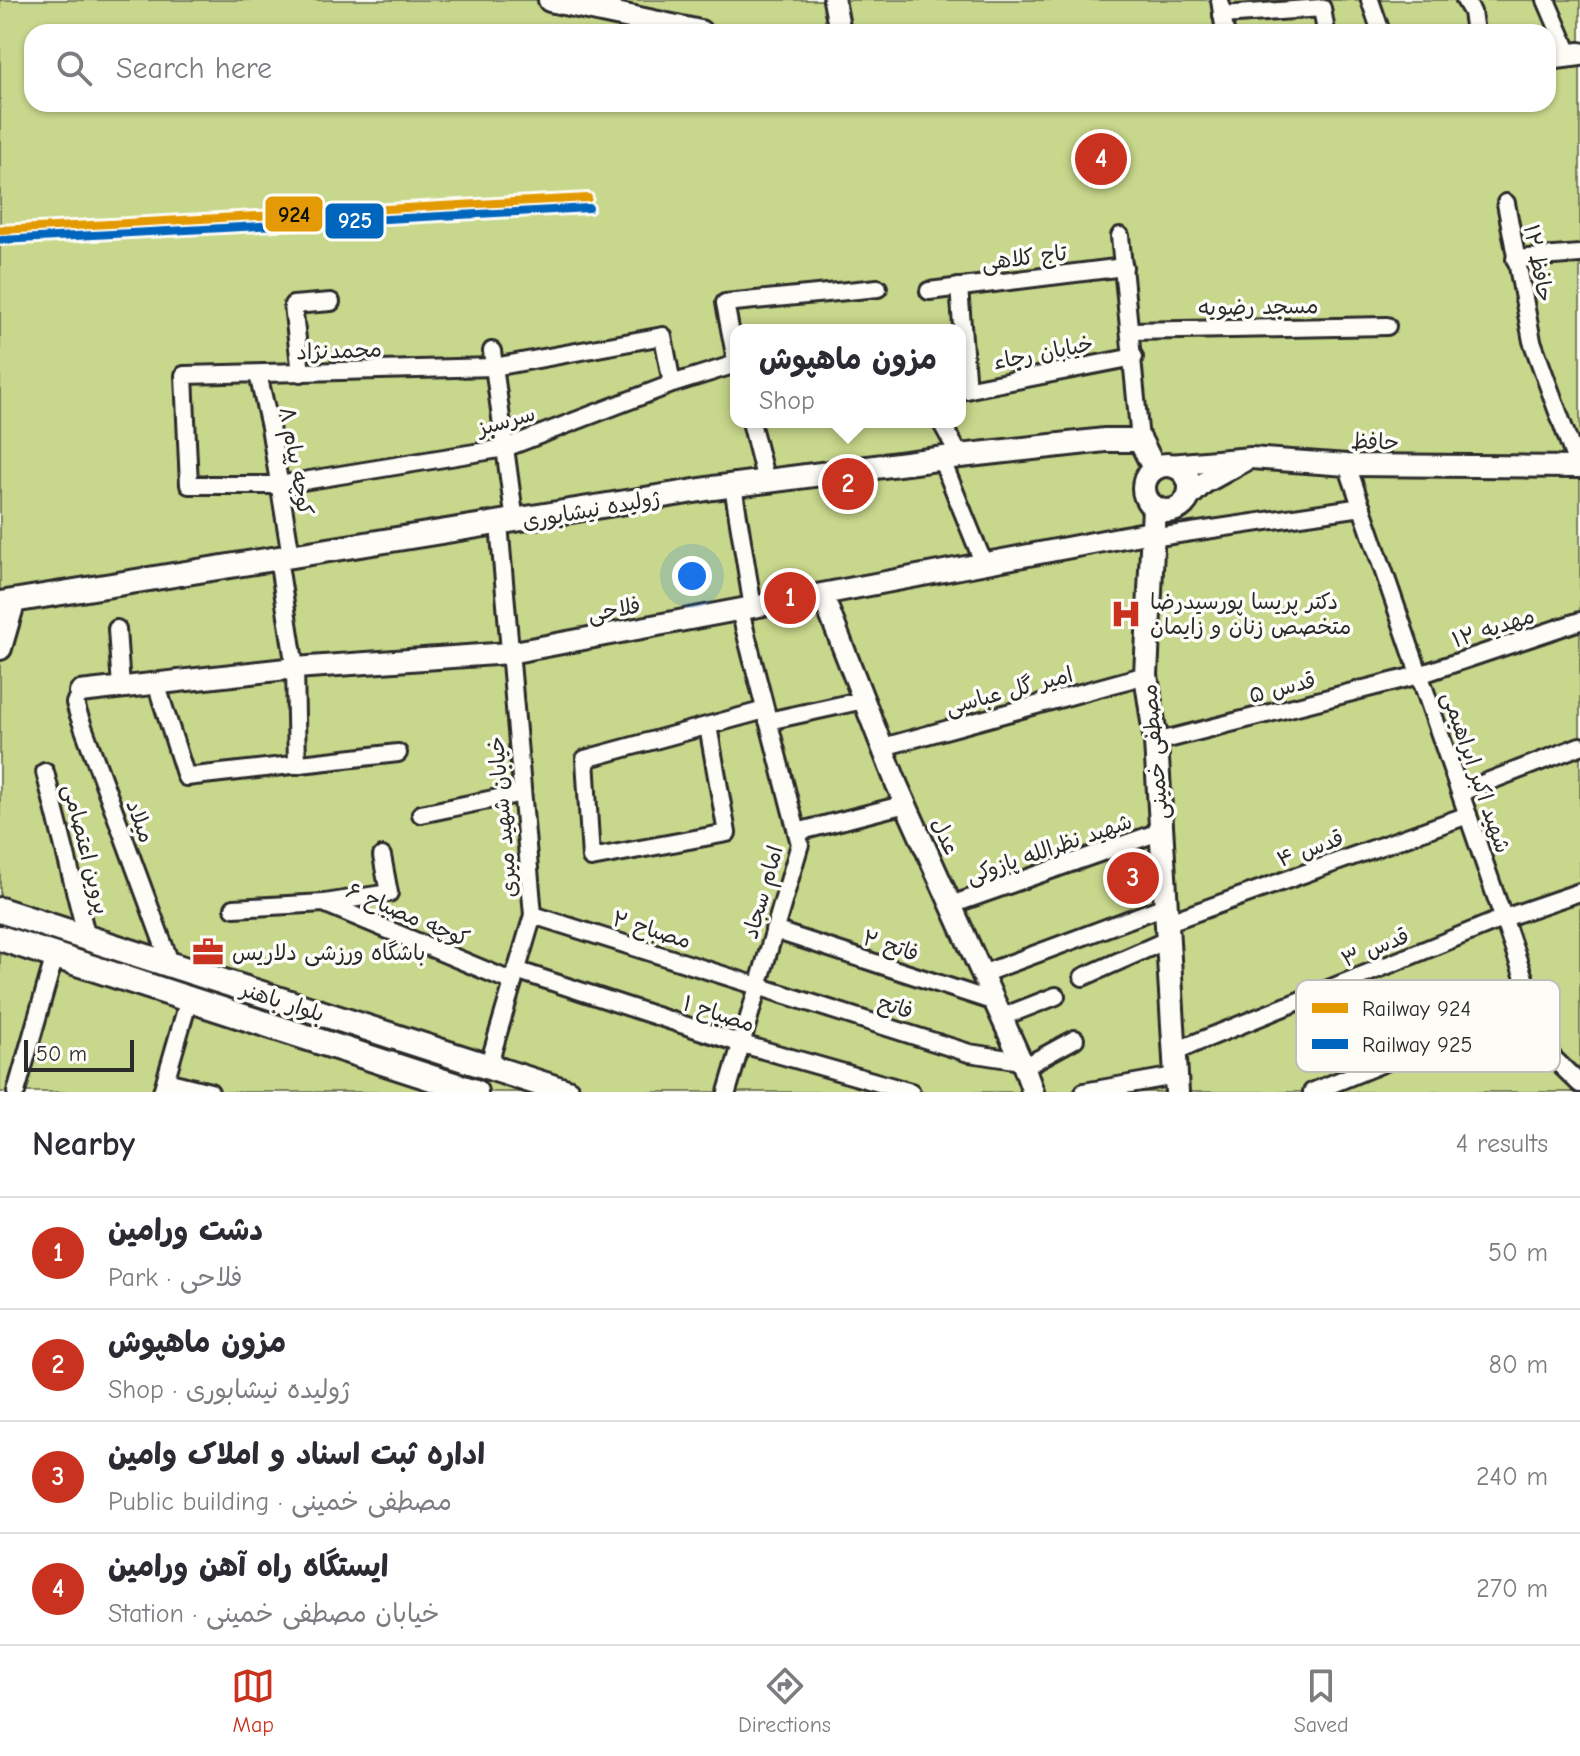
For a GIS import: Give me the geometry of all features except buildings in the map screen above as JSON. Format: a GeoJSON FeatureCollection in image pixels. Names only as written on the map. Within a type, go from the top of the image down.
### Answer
{"type":"FeatureCollection","features":[{"type":"Feature","properties":{"kind":"main road"},"geometry":{"type":"LineString","coordinates":[[550,0],[662,24]]}},
{"type":"Feature","properties":{"kind":"main road","name":"ژولیده نیشابوری"},"geometry":{"type":"LineString","coordinates":[[7,603],[766,481],[1105,440],[1140,440]]}},
{"type":"Feature","properties":{"kind":"main road"},"geometry":{"type":"LineString","coordinates":[[1140,440],[1162,466],[1183,471],[1188,476],[1188,498],[1184,504],[1169,511],[1154,507],[1144,495],[1148,474],[1162,466]]}},
{"type":"Feature","properties":{"kind":"main road","name":"مصطفی خمینی"},"geometry":{"type":"LineString","coordinates":[[1154,507],[1146,675],[1156,742],[1176,1084]]}},
{"type":"Feature","properties":{"kind":"main road"},"geometry":{"type":"LineString","coordinates":[[0,648],[7,603]]}},
{"type":"Feature","properties":{"kind":"main road","name":"بلوار باهنر"},"geometry":{"type":"LineString","coordinates":[[0,910],[567,1092]]}},
{"type":"Feature","properties":{"kind":"main road","name":"بلوار باهنر"},"geometry":{"type":"LineString","coordinates":[[0,938],[475,1092]]}},
{"type":"Feature","properties":{"kind":"street"},"geometry":{"type":"LineString","coordinates":[[834,0],[838,24]]}},
{"type":"Feature","properties":{"kind":"street"},"geometry":{"type":"LineString","coordinates":[[1370,0],[1378,24]]}},
{"type":"Feature","properties":{"kind":"street"},"geometry":{"type":"LineString","coordinates":[[1465,0],[1472,12],[1474,24]]}},
{"type":"Feature","properties":{"kind":"street"},"geometry":{"type":"LineString","coordinates":[[1546,0],[1555,24]]}},
{"type":"Feature","properties":{"kind":"street"},"geometry":{"type":"LineString","coordinates":[[1221,7],[1322,8],[1325,24]]}},
{"type":"Feature","properties":{"kind":"street"},"geometry":{"type":"LineString","coordinates":[[1556,28],[1566,56]]}},
{"type":"Feature","properties":{"kind":"street","name":"حافظ ۱۲"},"geometry":{"type":"LineString","coordinates":[[1506,203],[1532,341],[1579,469]]}},
{"type":"Feature","properties":{"kind":"street"},"geometry":{"type":"LineString","coordinates":[[1120,236],[1140,440]]}},
{"type":"Feature","properties":{"kind":"street"},"geometry":{"type":"LineString","coordinates":[[1515,259],[1580,254]]}},
{"type":"Feature","properties":{"kind":"street","name":"تاج کلاهی"},"geometry":{"type":"LineString","coordinates":[[929,291],[1124,267]]}},
{"type":"Feature","properties":{"kind":"street"},"geometry":{"type":"LineString","coordinates":[[959,287],[961,324]]}},
{"type":"Feature","properties":{"kind":"street"},"geometry":{"type":"LineString","coordinates":[[730,330],[725,303],[878,288]]}},
{"type":"Feature","properties":{"kind":"street"},"geometry":{"type":"LineString","coordinates":[[301,373],[293,305],[331,302]]}},
{"type":"Feature","properties":{"kind":"street","name":"مسجد رضویه"},"geometry":{"type":"LineString","coordinates":[[1131,331],[1387,326]]}},
{"type":"Feature","properties":{"kind":"street","name":"محمدنژاد"},"geometry":{"type":"LineString","coordinates":[[184,375],[301,373],[493,359],[663,336],[672,384]]}},
{"type":"Feature","properties":{"kind":"street","name":"خیابان رجاء"},"geometry":{"type":"LineString","coordinates":[[966,390],[1134,357]]}},
{"type":"Feature","properties":{"kind":"street","name":"خیابان شهید میری"},"geometry":{"type":"LineString","coordinates":[[488,1067],[533,915],[509,653],[505,448],[493,359]]}},
{"type":"Feature","properties":{"kind":"street","name":"سرسبز"},"geometry":{"type":"LineString","coordinates":[[184,375],[189,485],[279,485],[505,448],[730,364]]}},
{"type":"Feature","properties":{"kind":"street","name":"کوچه پیام ۸"},"geometry":{"type":"LineString","coordinates":[[258,374],[279,485],[295,668],[297,765]]}},
{"type":"Feature","properties":{"kind":"street"},"geometry":{"type":"LineString","coordinates":[[753,428],[766,481]]}},
{"type":"Feature","properties":{"kind":"street"},"geometry":{"type":"LineString","coordinates":[[943,428],[984,564]]}},
{"type":"Feature","properties":{"kind":"street"},"geometry":{"type":"LineString","coordinates":[[1188,498],[1204,483],[1251,458]]}},
{"type":"Feature","properties":{"kind":"street","name":"حافظ"},"geometry":{"type":"LineString","coordinates":[[1162,466],[1251,458],[1347,465],[1579,469]]}},
{"type":"Feature","properties":{"kind":"street","name":"شهید اکبر ابراهیمی"},"geometry":{"type":"LineString","coordinates":[[1347,465],[1525,980]]}},
{"type":"Feature","properties":{"kind":"street","name":"امام سجاد"},"geometry":{"type":"LineString","coordinates":[[727,1092],[800,844],[767,716],[746,610],[733,486]]}},
{"type":"Feature","properties":{"kind":"street"},"geometry":{"type":"LineString","coordinates":[[1151,535],[1362,507]]}},
{"type":"Feature","properties":{"kind":"street","name":"فلاحی"},"geometry":{"type":"LineString","coordinates":[[80,692],[295,668],[509,653],[1151,535]]}},
{"type":"Feature","properties":{"kind":"street","name":"عدل"},"geometry":{"type":"LineString","coordinates":[[823,596],[906,804],[1033,1092]]}},
{"type":"Feature","properties":{"kind":"street","name":"مهدیه ۱۲"},"geometry":{"type":"LineString","coordinates":[[1419,675],[1580,621]]}},
{"type":"Feature","properties":{"kind":"street"},"geometry":{"type":"LineString","coordinates":[[117,629],[121,687]]}},
{"type":"Feature","properties":{"kind":"street","name":"امیر گل عباسی"},"geometry":{"type":"LineString","coordinates":[[883,747],[1146,675]]}},
{"type":"Feature","properties":{"kind":"street","name":"قدس ۵"},"geometry":{"type":"LineString","coordinates":[[1156,742],[1419,675]]}},
{"type":"Feature","properties":{"kind":"street"},"geometry":{"type":"LineString","coordinates":[[156,683],[186,777],[398,753]]}},
{"type":"Feature","properties":{"kind":"street","name":"میلاد"},"geometry":{"type":"LineString","coordinates":[[80,692],[75,703],[78,713],[171,965]]}},
{"type":"Feature","properties":{"kind":"street"},"geometry":{"type":"LineString","coordinates":[[708,726],[727,833],[591,858],[585,759],[708,726],[864,700]]}},
{"type":"Feature","properties":{"kind":"street"},"geometry":{"type":"LineString","coordinates":[[1461,792],[1580,746]]}},
{"type":"Feature","properties":{"kind":"street","name":"پروین اعتصامی"},"geometry":{"type":"LineString","coordinates":[[45,772],[87,938]]}},
{"type":"Feature","properties":{"kind":"street"},"geometry":{"type":"LineString","coordinates":[[421,814],[522,793]]}},
{"type":"Feature","properties":{"kind":"street"},"geometry":{"type":"LineString","coordinates":[[797,832],[906,804]]}},
{"type":"Feature","properties":{"kind":"street","name":"قدس ۴"},"geometry":{"type":"LineString","coordinates":[[1166,923],[1468,815]]}},
{"type":"Feature","properties":{"kind":"street","name":"شهید نظرالله پازوکی"},"geometry":{"type":"LineString","coordinates":[[951,905],[1162,831]]}},
{"type":"Feature","properties":{"kind":"street"},"geometry":{"type":"LineString","coordinates":[[324,903],[389,893],[382,856]]}},
{"type":"Feature","properties":{"kind":"street","name":"قدس ۳"},"geometry":{"type":"LineString","coordinates":[[1351,980],[1504,918],[1580,892]]}},
{"type":"Feature","properties":{"kind":"street","name":"کوچه مصباح ۶"},"geometry":{"type":"LineString","coordinates":[[234,908],[324,903],[515,976]]}},
{"type":"Feature","properties":{"kind":"street","name":"مصباح ۲"},"geometry":{"type":"LineString","coordinates":[[533,915],[758,985]]}},
{"type":"Feature","properties":{"kind":"street"},"geometry":{"type":"LineString","coordinates":[[982,974],[1166,923]]}},
{"type":"Feature","properties":{"kind":"street"},"geometry":{"type":"LineString","coordinates":[[1083,977],[1166,923]]}},
{"type":"Feature","properties":{"kind":"street","name":"فاتح ۲"},"geometry":{"type":"LineString","coordinates":[[774,930],[998,1010]]}},
{"type":"Feature","properties":{"kind":"street"},"geometry":{"type":"LineString","coordinates":[[16,1092],[55,955]]}},
{"type":"Feature","properties":{"kind":"street","name":"مصباح ۱"},"geometry":{"type":"LineString","coordinates":[[515,976],[911,1092]]}},
{"type":"Feature","properties":{"kind":"street","name":"فاتح"},"geometry":{"type":"LineString","coordinates":[[758,985],[969,1053],[1023,1064]]}},
{"type":"Feature","properties":{"kind":"street"},"geometry":{"type":"LineString","coordinates":[[998,1010],[1056,996]]}},
{"type":"Feature","properties":{"kind":"street"},"geometry":{"type":"LineString","coordinates":[[189,999],[164,1086],[210,1092]]}},
{"type":"Feature","properties":{"kind":"street","name":"قدس ۳"},"geometry":{"type":"LineString","coordinates":[[1173,1052],[1296,1002]]}},
{"type":"Feature","properties":{"kind":"street"},"geometry":{"type":"LineString","coordinates":[[1023,1064],[1075,1039]]}},
{"type":"Feature","properties":{"kind":"street","name":"شهید اکبر ابراهیمی"},"geometry":{"type":"LineString","coordinates":[[1560,1065],[1580,1084]]}},
{"type":"Feature","properties":{"kind":"street"},"geometry":{"type":"LineString","coordinates":[[1312,1092],[1361,1072]]}},
{"type":"Feature","properties":{"kind":"street"},"geometry":{"type":"LineString","coordinates":[[1084,1092],[1176,1084]]}},
{"type":"Feature","properties":{"kind":"street"},"geometry":{"type":"LineString","coordinates":[[1578,1092],[1580,1084]]}},
{"type":"Feature","properties":{"kind":"green space"},"geometry":{"type":"Polygon","coordinates":[[[0,0],[1580,0],[1580,1092],[0,1092],[0,0]]]}},
{"type":"Feature","properties":{"kind":"rail line","name":"924"},"geometry":{"type":"LineString","coordinates":[[0,230],[588,198]]}},
{"type":"Feature","properties":{"kind":"rail line","name":"925"},"geometry":{"type":"LineString","coordinates":[[1,240],[589,208]]}},
{"type":"Feature","properties":{"kind":"place","name":"ایستگاه راه آهن ورامین"},"geometry":{"type":"Point","coordinates":[1101,159]}},
{"type":"Feature","properties":{"kind":"place","name":"مزون ماهپوش"},"geometry":{"type":"Point","coordinates":[848,484]}},
{"type":"Feature","properties":{"kind":"place","name":"دشت ورامین"},"geometry":{"type":"Point","coordinates":[790,598]}},
{"type":"Feature","properties":{"kind":"place","name":"دکتر پریسا پورسیدرضا متخصص زنان و زایمان"},"geometry":{"type":"Point","coordinates":[1126,614]}},
{"type":"Feature","properties":{"kind":"place","name":"اداره ثبت اسناد و املاک وامین"},"geometry":{"type":"Point","coordinates":[1133,878]}},
{"type":"Feature","properties":{"kind":"place","name":"باشگاه ورزشی دلاریس"},"geometry":{"type":"Point","coordinates":[208,952]}}]}
